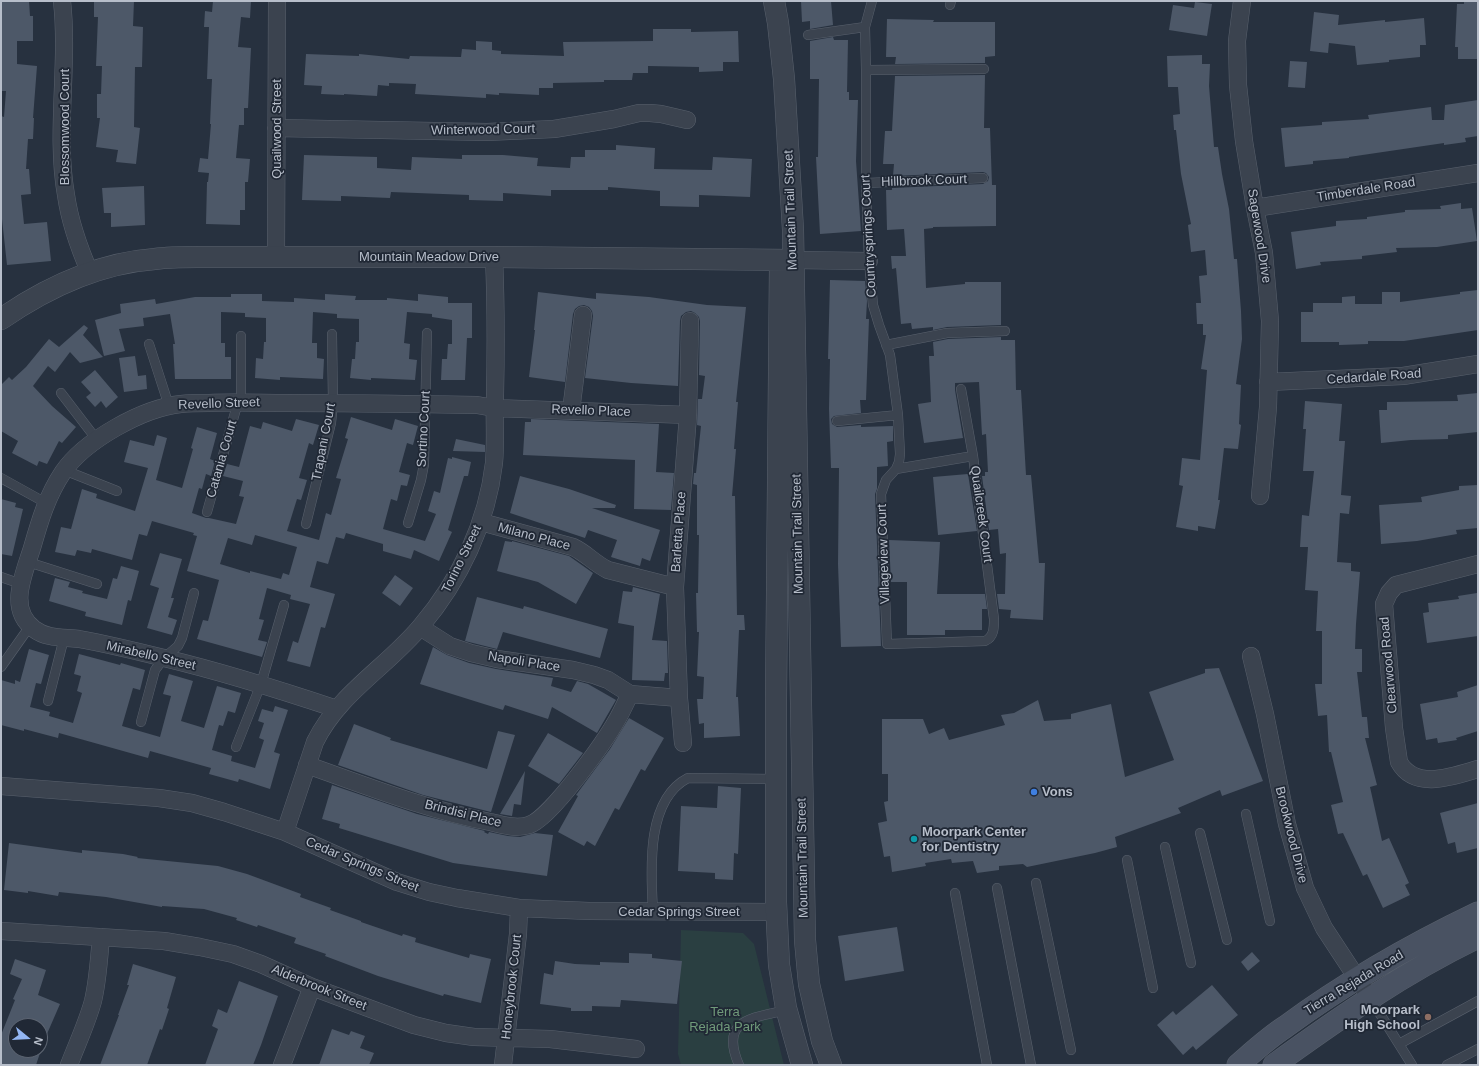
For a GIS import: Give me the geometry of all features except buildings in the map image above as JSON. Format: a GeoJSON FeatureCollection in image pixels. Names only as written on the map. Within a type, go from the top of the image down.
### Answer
{"type":"FeatureCollection","features":[{"type":"Feature","properties":{"kind":"main road","name":"Tierra Rejada Road"},"geometry":{"type":"LineString","coordinates":[[1238,1065],[1283,1028],[1313,1006],[1358,978],[1443,930],[1478,913]]}},
{"type":"Feature","properties":{"kind":"main road","name":"Tierra Rejada Road"},"geometry":{"type":"LineString","coordinates":[[1274,1065],[1370,998],[1450,950],[1478,937]]}},
{"type":"Feature","properties":{"kind":"street","name":"Blossomwood Court"},"geometry":{"type":"LineString","coordinates":[[62,1],[64,62],[62,162],[65,194],[72,226],[90,273]]}},
{"type":"Feature","properties":{"kind":"street","name":"Quailwood Street"},"geometry":{"type":"LineString","coordinates":[[276,257],[277,1]]}},
{"type":"Feature","properties":{"kind":"street","name":"Mountain Trail Street"},"geometry":{"type":"LineString","coordinates":[[765,1],[773,56],[779,117],[780,212],[786,260],[805,933],[809,984],[822,1041],[831,1065]]}},
{"type":"Feature","properties":{"kind":"street","name":"Mountain Trail Street"},"geometry":{"type":"LineString","coordinates":[[774,1],[784,79],[793,230],[786,260],[776,779],[776,912],[779,966],[787,1010],[802,1065]]}},
{"type":"Feature","properties":{"kind":"street","name":"Sagewood Drive"},"geometry":{"type":"LineString","coordinates":[[1242,1],[1237,41],[1238,85],[1244,141],[1264,253],[1270,322],[1266,437],[1260,496]]}},
{"type":"Feature","properties":{"kind":"street","name":"Winterwood Court"},"geometry":{"type":"LineString","coordinates":[[276,128],[494,132],[554,129],[614,119],[639,113],[650,113],[686,120]]}},
{"type":"Feature","properties":{"kind":"street","name":"Timberdale Road"},"geometry":{"type":"LineString","coordinates":[[1255,208],[1478,173]]}},
{"type":"Feature","properties":{"kind":"street","name":"Mountain Meadow Drive"},"geometry":{"type":"LineString","coordinates":[[1,319],[48,290],[90,273],[110,267],[153,259],[198,257],[494,257],[869,261]]}},
{"type":"Feature","properties":{"kind":"street","name":"Torino Street"},"geometry":{"type":"LineString","coordinates":[[286,832],[319,732],[351,692],[399,649],[420,627],[456,578],[481,522],[490,494],[494,461],[496,339],[494,257]]}},
{"type":"Feature","properties":{"kind":"street"},"geometry":{"type":"LineString","coordinates":[[571,411],[583,315]]}},
{"type":"Feature","properties":{"kind":"street","name":"Barletta Place"},"geometry":{"type":"LineString","coordinates":[[682,743],[675,587],[688,415],[690,321]]}},
{"type":"Feature","properties":{"kind":"street","name":"Cedardale Road"},"geometry":{"type":"LineString","coordinates":[[1268,382],[1403,376],[1478,364]]}},
{"type":"Feature","properties":{"kind":"street","name":"Revello Street"},"geometry":{"type":"LineString","coordinates":[[28,562],[42,512],[64,470],[77,456],[97,440],[132,419],[155,410],[181,404],[238,402],[477,405],[494,408]]}},
{"type":"Feature","properties":{"kind":"street","name":"Revello Place"},"geometry":{"type":"LineString","coordinates":[[494,408],[688,415]]}},
{"type":"Feature","properties":{"kind":"street","name":"Milano Place"},"geometry":{"type":"LineString","coordinates":[[481,522],[573,547],[582,551],[600,566],[608,570],[675,587]]}},
{"type":"Feature","properties":{"kind":"street"},"geometry":{"type":"LineString","coordinates":[[28,562],[21,584],[19,598],[22,612],[30,626]]}},
{"type":"Feature","properties":{"kind":"street","name":"Clearwood Road"},"geometry":{"type":"LineString","coordinates":[[1478,564],[1396,585],[1389,593],[1384,604],[1394,728],[1399,762],[1405,770],[1417,776],[1433,780],[1445,779],[1478,769]]}},
{"type":"Feature","properties":{"kind":"street","name":"Mirabello Street"},"geometry":{"type":"LineString","coordinates":[[30,626],[37,632],[50,636],[78,639],[164,658],[261,684],[337,709]]}},
{"type":"Feature","properties":{"kind":"street","name":"Napoli Place"},"geometry":{"type":"LineString","coordinates":[[420,627],[450,646],[471,653],[497,659],[573,670],[594,675],[608,680],[630,694]]}},
{"type":"Feature","properties":{"kind":"street","name":"Brookwood Drive"},"geometry":{"type":"LineString","coordinates":[[1251,656],[1265,714],[1287,824],[1305,888],[1324,928],[1370,998]]}},
{"type":"Feature","properties":{"kind":"street"},"geometry":{"type":"LineString","coordinates":[[630,694],[679,698]]}},
{"type":"Feature","properties":{"kind":"street","name":"Brindisi Place"},"geometry":{"type":"LineString","coordinates":[[307,765],[390,794],[471,819],[507,826],[529,825],[541,818],[563,795],[617,719],[630,694]]}},
{"type":"Feature","properties":{"kind":"street","name":"Cedar Springs Street"},"geometry":{"type":"LineString","coordinates":[[1,786],[159,798],[185,802],[224,812],[286,832],[391,879],[429,892],[519,908],[653,912],[776,912]]}},
{"type":"Feature","properties":{"kind":"street","name":"Honeybrook Court"},"geometry":{"type":"LineString","coordinates":[[503,1065],[518,934],[519,908]]}},
{"type":"Feature","properties":{"kind":"street","name":"Alderbrook Street"},"geometry":{"type":"LineString","coordinates":[[1,930],[164,941],[200,947],[233,954],[261,964],[312,987],[414,1025],[446,1033],[474,1037],[550,1039],[636,1049]]}},
{"type":"Feature","properties":{"kind":"street"},"geometry":{"type":"LineString","coordinates":[[68,1065],[79,1041],[93,1002],[97,982],[101,937]]}},
{"type":"Feature","properties":{"kind":"street"},"geometry":{"type":"LineString","coordinates":[[282,1065],[312,987]]}},
{"type":"Feature","properties":{"kind":"lane","name":"Countrysprings Court"},"geometry":{"type":"LineString","coordinates":[[872,1],[865,27],[866,183],[869,261],[873,305],[890,355],[898,415],[900,454],[896,469]]}},
{"type":"Feature","properties":{"kind":"lane"},"geometry":{"type":"LineString","coordinates":[[808,35],[865,27]]}},
{"type":"Feature","properties":{"kind":"lane"},"geometry":{"type":"LineString","coordinates":[[866,70],[984,69]]}},
{"type":"Feature","properties":{"kind":"lane","name":"Hillbrook Court"},"geometry":{"type":"LineString","coordinates":[[866,183],[983,178]]}},
{"type":"Feature","properties":{"kind":"lane"},"geometry":{"type":"LineString","coordinates":[[886,345],[947,333],[1005,331]]}},
{"type":"Feature","properties":{"kind":"lane","name":"Sortino Court"},"geometry":{"type":"LineString","coordinates":[[408,523],[421,480],[424,464],[427,333]]}},
{"type":"Feature","properties":{"kind":"lane","name":"Trapani Court"},"geometry":{"type":"LineString","coordinates":[[306,524],[331,423],[333,403],[332,334]]}},
{"type":"Feature","properties":{"kind":"lane","name":"Catania Court"},"geometry":{"type":"LineString","coordinates":[[207,512],[241,396],[240,336]]}},
{"type":"Feature","properties":{"kind":"lane"},"geometry":{"type":"LineString","coordinates":[[150,344],[169,406]]}},
{"type":"Feature","properties":{"kind":"lane","name":"Quailcreek Court"},"geometry":{"type":"LineString","coordinates":[[887,644],[986,642],[991,639],[994,619],[973,456],[961,389]]}},
{"type":"Feature","properties":{"kind":"lane"},"geometry":{"type":"LineString","coordinates":[[61,393],[97,440]]}},
{"type":"Feature","properties":{"kind":"lane"},"geometry":{"type":"LineString","coordinates":[[837,421],[898,415]]}},
{"type":"Feature","properties":{"kind":"lane"},"geometry":{"type":"LineString","coordinates":[[896,469],[973,456]]}},
{"type":"Feature","properties":{"kind":"lane","name":"Villageview Court"},"geometry":{"type":"LineString","coordinates":[[887,644],[881,494],[886,480],[896,469]]}},
{"type":"Feature","properties":{"kind":"lane"},"geometry":{"type":"LineString","coordinates":[[64,470],[116,491]]}},
{"type":"Feature","properties":{"kind":"lane"},"geometry":{"type":"LineString","coordinates":[[1,478],[46,503]]}},
{"type":"Feature","properties":{"kind":"lane"},"geometry":{"type":"LineString","coordinates":[[28,562],[97,584]]}},
{"type":"Feature","properties":{"kind":"lane"},"geometry":{"type":"LineString","coordinates":[[1,577],[21,584]]}},
{"type":"Feature","properties":{"kind":"lane"},"geometry":{"type":"LineString","coordinates":[[141,722],[152,677],[155,670],[164,658],[178,646],[182,638],[194,593]]}},
{"type":"Feature","properties":{"kind":"lane"},"geometry":{"type":"LineString","coordinates":[[236,747],[261,684],[284,605]]}},
{"type":"Feature","properties":{"kind":"lane"},"geometry":{"type":"LineString","coordinates":[[1,667],[30,626]]}},
{"type":"Feature","properties":{"kind":"lane"},"geometry":{"type":"LineString","coordinates":[[48,701],[64,638]]}},
{"type":"Feature","properties":{"kind":"lane"},"geometry":{"type":"LineString","coordinates":[[653,912],[651,864],[655,830],[667,797],[680,782],[688,778],[776,779]]}},
{"type":"Feature","properties":{"kind":"lane"},"geometry":{"type":"LineString","coordinates":[[1246,814],[1270,921]]}},
{"type":"Feature","properties":{"kind":"lane"},"geometry":{"type":"LineString","coordinates":[[1200,833],[1227,940]]}},
{"type":"Feature","properties":{"kind":"lane"},"geometry":{"type":"LineString","coordinates":[[1165,847],[1191,963]]}},
{"type":"Feature","properties":{"kind":"lane"},"geometry":{"type":"LineString","coordinates":[[1127,860],[1153,988]]}},
{"type":"Feature","properties":{"kind":"lane"},"geometry":{"type":"LineString","coordinates":[[1036,882],[1071,1050]]}},
{"type":"Feature","properties":{"kind":"lane"},"geometry":{"type":"LineString","coordinates":[[997,888],[1031,1065]]}},
{"type":"Feature","properties":{"kind":"lane"},"geometry":{"type":"LineString","coordinates":[[955,893],[988,1065]]}},
{"type":"Feature","properties":{"kind":"lane"},"geometry":{"type":"LineString","coordinates":[[1370,998],[1412,1065]]}},
{"type":"Feature","properties":{"kind":"lane"},"geometry":{"type":"LineString","coordinates":[[1399,1044],[1478,1001]]}},
{"type":"Feature","properties":{"kind":"lane"},"geometry":{"type":"LineString","coordinates":[[739,1065],[735,1057],[732,1040],[734,1031],[739,1025],[750,1019],[787,1010]]}},
{"type":"Feature","properties":{"kind":"lane"},"geometry":{"type":"LineString","coordinates":[[1446,1065],[1478,1048]]}},
{"type":"Feature","properties":{"kind":"green space","name":"Terra Rejada Park"},"geometry":{"type":"Polygon","coordinates":[[[681,930],[743,933],[754,944],[784,1065],[681,1065],[678,1054],[681,930]]]}},
{"type":"Feature","properties":{"kind":"place","name":"Vons"},"geometry":{"type":"Point","coordinates":[1034,792]}},
{"type":"Feature","properties":{"kind":"place","name":"Moorpark Center for Dentistry"},"geometry":{"type":"Point","coordinates":[914,839]}},
{"type":"Feature","properties":{"kind":"place","name":"Moorpark High School"},"geometry":{"type":"Point","coordinates":[1428,1017]}}]}
